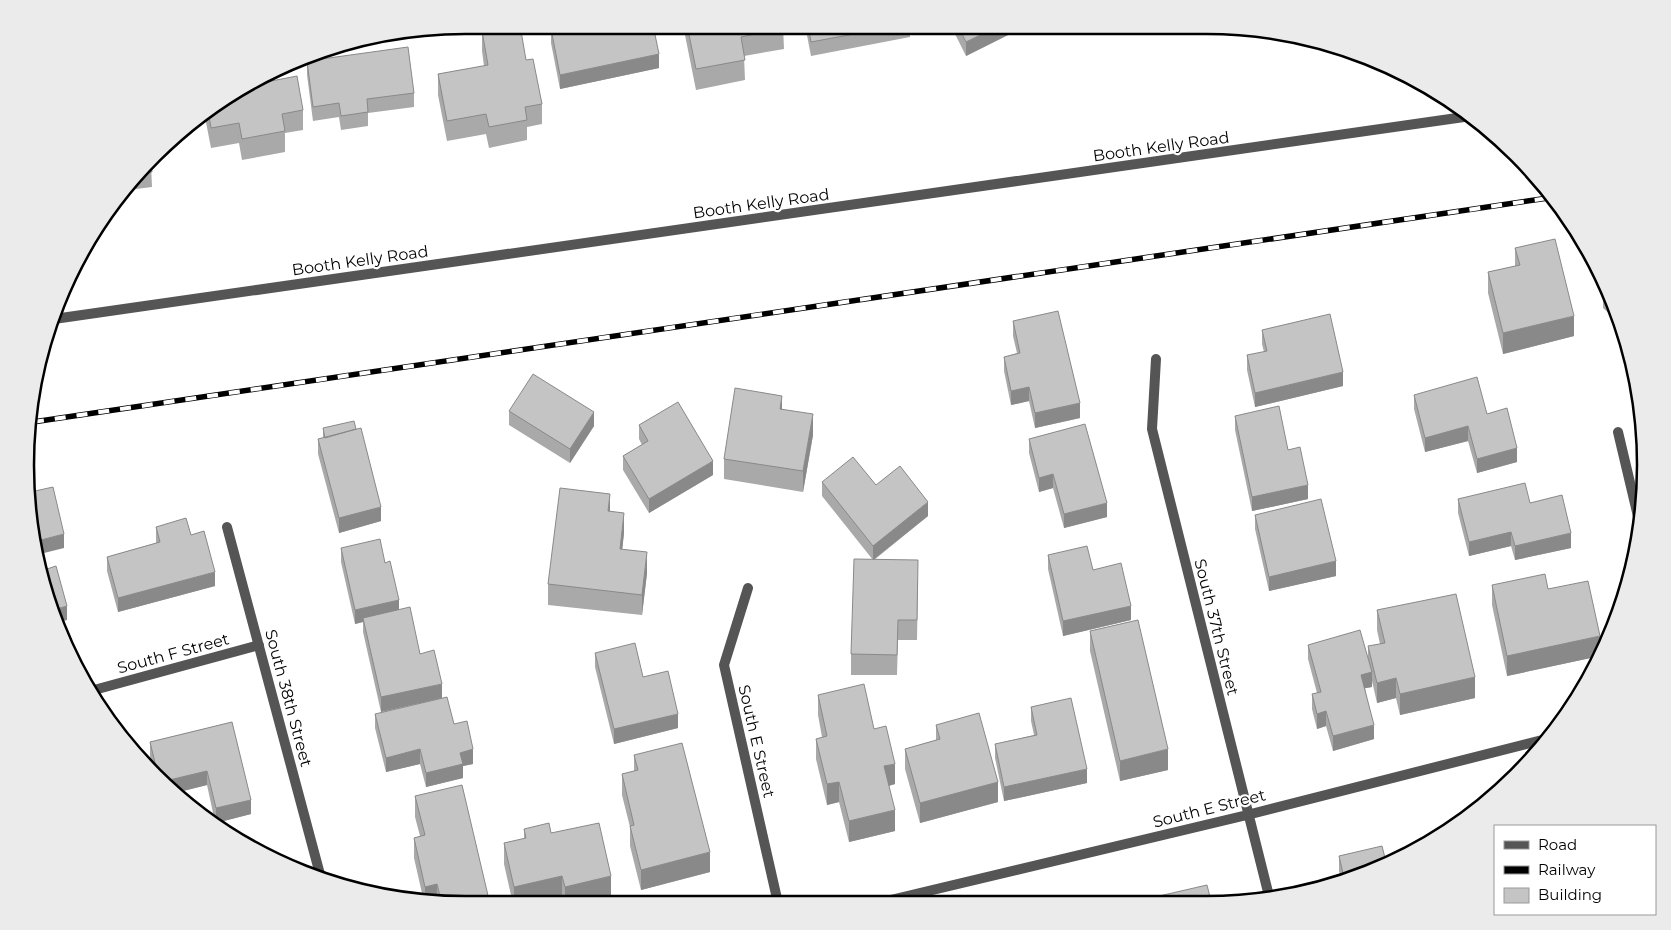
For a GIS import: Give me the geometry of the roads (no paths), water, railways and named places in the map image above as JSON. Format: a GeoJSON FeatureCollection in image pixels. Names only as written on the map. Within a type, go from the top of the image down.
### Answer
{"type":"FeatureCollection","features":[{"type":"Feature","properties":{"kind":"street","name":"Booth Kelly Road"},"geometry":{"type":"LineString","coordinates":[[60,318],[1461,117]]}},
{"type":"Feature","properties":{"kind":"street","name":"South 37th Street"},"geometry":{"type":"LineString","coordinates":[[1156,359],[1152,429],[1247,815],[1268,892]]}},
{"type":"Feature","properties":{"kind":"street"},"geometry":{"type":"LineString","coordinates":[[1618,432],[1635,504]]}},
{"type":"Feature","properties":{"kind":"street","name":"South 38th Street"},"geometry":{"type":"LineString","coordinates":[[227,527],[319,870]]}},
{"type":"Feature","properties":{"kind":"street","name":"South E Street"},"geometry":{"type":"LineString","coordinates":[[748,588],[724,665],[776,896]]}},
{"type":"Feature","properties":{"kind":"street","name":"South F Street"},"geometry":{"type":"LineString","coordinates":[[97,689],[259,645]]}},
{"type":"Feature","properties":{"kind":"street","name":"South E Street"},"geometry":{"type":"LineString","coordinates":[[907,896],[1247,815],[1537,741]]}},
{"type":"Feature","properties":{"kind":"railway"},"geometry":{"type":"LineString","coordinates":[[36,422],[1545,198]]}}]}
